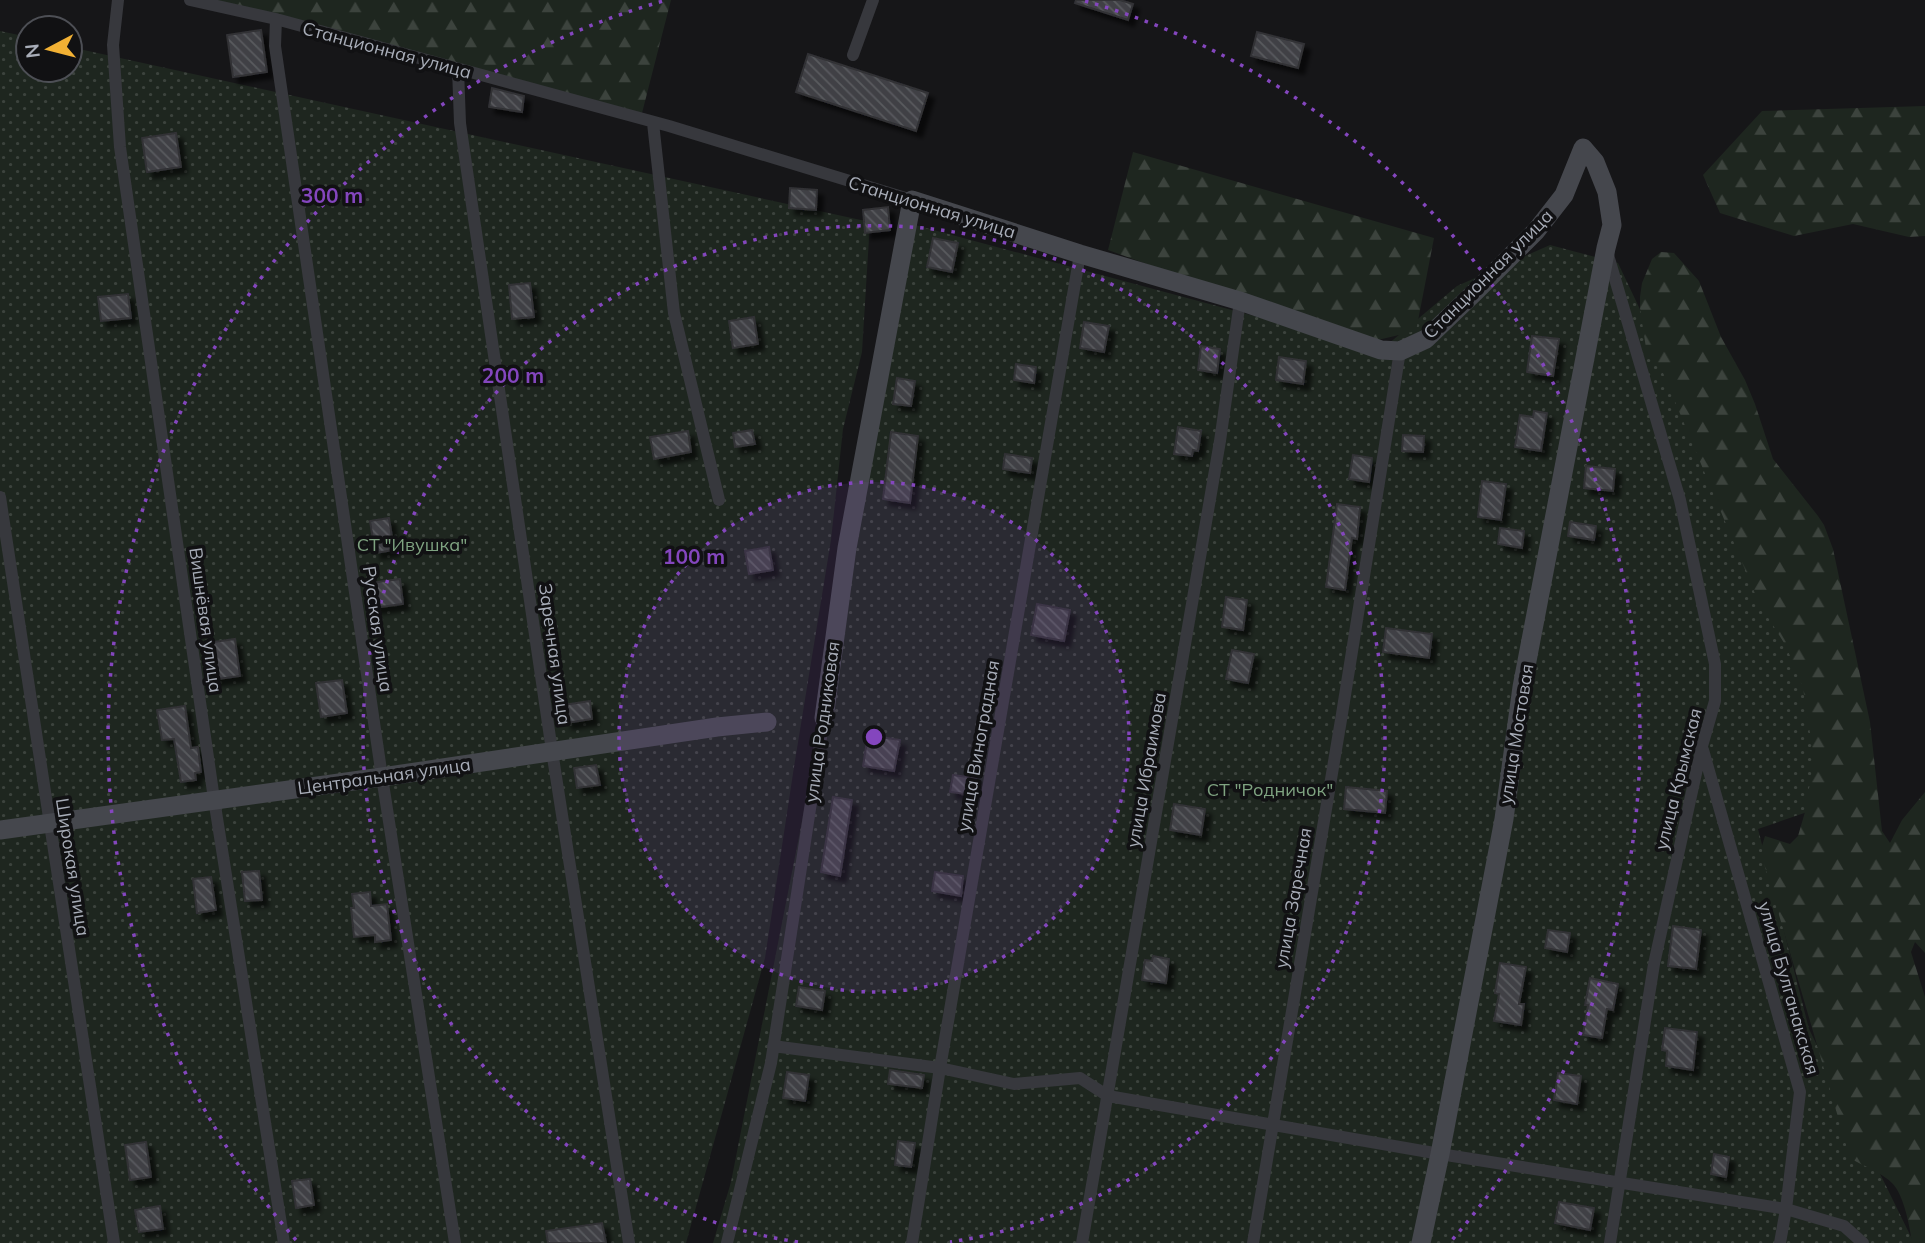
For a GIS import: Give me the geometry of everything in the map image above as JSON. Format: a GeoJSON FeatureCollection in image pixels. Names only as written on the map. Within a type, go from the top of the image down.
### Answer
{"type":"FeatureCollection","features":[{"type":"Feature","properties":{"kind":"street","name":"Вишнёвая улица"},"geometry":{"type":"LineString","coordinates":[[118,0],[113,46],[120,147],[214,799],[284,1243]]}},
{"type":"Feature","properties":{"kind":"street","name":"Станционная улица"},"geometry":{"type":"LineString","coordinates":[[190,0],[276,19],[653,123],[1240,301],[1381,350],[1401,351],[1426,339],[1536,231],[1564,195],[1583,148]]}},
{"type":"Feature","properties":{"kind":"street"},"geometry":{"type":"LineString","coordinates":[[853,55],[873,0]]}},
{"type":"Feature","properties":{"kind":"street","name":"Русская улица"},"geometry":{"type":"LineString","coordinates":[[276,19],[275,46],[382,777],[455,1243]]}},
{"type":"Feature","properties":{"kind":"street","name":"Заречная улица"},"geometry":{"type":"LineString","coordinates":[[458,69],[460,123],[552,751],[629,1243]]}},
{"type":"Feature","properties":{"kind":"street"},"geometry":{"type":"LineString","coordinates":[[653,123],[674,313],[719,500]]}},
{"type":"Feature","properties":{"kind":"street","name":"улица Мостовая"},"geometry":{"type":"LineString","coordinates":[[1421,1243],[1504,818],[1522,687],[1612,225],[1607,192],[1595,162],[1583,148]]}},
{"type":"Feature","properties":{"kind":"street","name":"улица Родниковая"},"geometry":{"type":"LineString","coordinates":[[727,1243],[771,1063],[847,548],[912,200]]}},
{"type":"Feature","properties":{"kind":"street","name":"улица Крымская"},"geometry":{"type":"LineString","coordinates":[[1606,248],[1679,500],[1714,664],[1715,701],[1702,746],[1654,964],[1609,1243]]}},
{"type":"Feature","properties":{"kind":"street","name":"улица Виноградная"},"geometry":{"type":"LineString","coordinates":[[912,1243],[1080,254]]}},
{"type":"Feature","properties":{"kind":"street","name":"улица Ибраимова"},"geometry":{"type":"LineString","coordinates":[[1082,1243],[1218,454],[1240,301]]}},
{"type":"Feature","properties":{"kind":"street","name":"улица Заречная"},"geometry":{"type":"LineString","coordinates":[[1253,1243],[1401,351]]}},
{"type":"Feature","properties":{"kind":"street","name":"Широкая улица"},"geometry":{"type":"LineString","coordinates":[[0,497],[114,1243]]}},
{"type":"Feature","properties":{"kind":"street","name":"Центральная улица"},"geometry":{"type":"LineString","coordinates":[[0,830],[767,722]]}},
{"type":"Feature","properties":{"kind":"street","name":"улица Булганакская"},"geometry":{"type":"LineString","coordinates":[[1702,746],[1800,1092],[1780,1243]]}},
{"type":"Feature","properties":{"kind":"street"},"geometry":{"type":"LineString","coordinates":[[773,1046],[940,1068],[1014,1084],[1080,1078],[1108,1096],[1440,1154],[1786,1209],[1844,1226],[1863,1243]]}},
{"type":"Feature","properties":{"kind":"green space"},"geometry":{"type":"Polygon","coordinates":[[[215,0],[671,0],[642,113],[215,0]]]}},
{"type":"Feature","properties":{"kind":"green space","name":"СТ \"Ивушка\""},"geometry":{"type":"Polygon","coordinates":[[[0,31],[14,34],[14,84],[84,84],[84,50],[870,222],[862,352],[843,429],[831,540],[765,958],[686,1243],[0,1243],[0,31]]]}},
{"type":"Feature","properties":{"kind":"green space"},"geometry":{"type":"Polygon","coordinates":[[[1925,106],[1925,236],[1909,237],[1853,224],[1794,236],[1720,213],[1703,175],[1762,111],[1925,106]]]}},
{"type":"Feature","properties":{"kind":"green space"},"geometry":{"type":"Polygon","coordinates":[[[1133,152],[1434,238],[1416,331],[1365,343],[1108,250],[1133,152]]]}},
{"type":"Feature","properties":{"kind":"green space","name":"СТ \"Родничок\""},"geometry":{"type":"Polygon","coordinates":[[[915,225],[1381,350],[1457,286],[1550,245],[1618,263],[1734,508],[1851,797],[1758,829],[1809,1029],[1914,1243],[713,1243],[731,1182],[915,225]]]}},
{"type":"Feature","properties":{"kind":"green space"},"geometry":{"type":"Polygon","coordinates":[[[1661,252],[1674,253],[1699,281],[1721,337],[1755,404],[1773,459],[1824,525],[1833,549],[1870,722],[1882,831],[1890,843],[1902,820],[1925,792],[1925,953],[1915,942],[1911,952],[1925,997],[1925,1243],[1912,1243],[1903,1204],[1893,1184],[1850,1158],[1763,860],[1762,846],[1765,836],[1790,844],[1798,836],[1805,812],[1814,759],[1803,688],[1786,646],[1759,603],[1661,368],[1646,348],[1640,308],[1642,283],[1652,259],[1661,252]]]}},
{"type":"Feature","properties":{"kind":"building"},"geometry":{"type":"Polygon","coordinates":[[[1076,0],[1120,0],[1133,4],[1128,20],[1075,3],[1076,0]]]}},
{"type":"Feature","properties":{"kind":"building"},"geometry":{"type":"Polygon","coordinates":[[[261,30],[267,72],[233,77],[227,35],[261,30]]]}},
{"type":"Feature","properties":{"kind":"building"},"geometry":{"type":"Polygon","coordinates":[[[1257,32],[1304,44],[1298,68],[1251,56],[1257,32]]]}},
{"type":"Feature","properties":{"kind":"building"},"geometry":{"type":"Polygon","coordinates":[[[808,54],[928,93],[916,131],[796,92],[808,54]]]}},
{"type":"Feature","properties":{"kind":"building"},"geometry":{"type":"Polygon","coordinates":[[[492,88],[524,96],[522,112],[489,107],[492,88]]]}},
{"type":"Feature","properties":{"kind":"building"},"geometry":{"type":"Polygon","coordinates":[[[176,133],[181,167],[147,172],[142,138],[176,133]]]}},
{"type":"Feature","properties":{"kind":"building"},"geometry":{"type":"Polygon","coordinates":[[[790,188],[817,190],[816,210],[789,208],[790,188]]]}},
{"type":"Feature","properties":{"kind":"building"},"geometry":{"type":"Polygon","coordinates":[[[888,207],[890,230],[865,233],[863,210],[888,207]]]}},
{"type":"Feature","properties":{"kind":"building"},"geometry":{"type":"Polygon","coordinates":[[[933,238],[958,243],[952,272],[927,267],[933,238]]]}},
{"type":"Feature","properties":{"kind":"building"},"geometry":{"type":"Polygon","coordinates":[[[530,283],[534,317],[512,319],[509,285],[530,283]]]}},
{"type":"Feature","properties":{"kind":"building"},"geometry":{"type":"Polygon","coordinates":[[[128,294],[131,318],[101,321],[98,297],[128,294]]]}},
{"type":"Feature","properties":{"kind":"building"},"geometry":{"type":"Polygon","coordinates":[[[754,317],[758,344],[733,348],[729,321],[754,317]]]}},
{"type":"Feature","properties":{"kind":"building"},"geometry":{"type":"Polygon","coordinates":[[[1084,322],[1109,326],[1104,352],[1080,348],[1084,322]]]}},
{"type":"Feature","properties":{"kind":"building"},"geometry":{"type":"Polygon","coordinates":[[[1532,336],[1559,339],[1553,376],[1527,372],[1532,336]]]}},
{"type":"Feature","properties":{"kind":"building"},"geometry":{"type":"Polygon","coordinates":[[[1201,346],[1220,349],[1217,373],[1198,370],[1201,346]]]}},
{"type":"Feature","properties":{"kind":"building"},"geometry":{"type":"Polygon","coordinates":[[[1279,357],[1306,361],[1303,384],[1276,380],[1279,357]]]}},
{"type":"Feature","properties":{"kind":"building"},"geometry":{"type":"Polygon","coordinates":[[[1016,364],[1036,367],[1034,383],[1014,380],[1016,364]]]}},
{"type":"Feature","properties":{"kind":"building"},"geometry":{"type":"Polygon","coordinates":[[[897,378],[915,381],[911,406],[893,404],[897,378]]]}},
{"type":"Feature","properties":{"kind":"building"},"geometry":{"type":"Polygon","coordinates":[[[1534,411],[1547,413],[1541,451],[1515,447],[1520,415],[1533,417],[1534,411]]]}},
{"type":"Feature","properties":{"kind":"building"},"geometry":{"type":"Polygon","coordinates":[[[1178,427],[1201,431],[1198,451],[1193,450],[1192,456],[1174,454],[1178,427]]]}},
{"type":"Feature","properties":{"kind":"building"},"geometry":{"type":"Polygon","coordinates":[[[752,430],[755,444],[735,447],[733,433],[752,430]]]}},
{"type":"Feature","properties":{"kind":"building"},"geometry":{"type":"Polygon","coordinates":[[[688,431],[691,452],[654,459],[650,437],[688,431]]]}},
{"type":"Feature","properties":{"kind":"building"},"geometry":{"type":"Polygon","coordinates":[[[891,432],[918,436],[910,503],[883,499],[891,432]]]}},
{"type":"Feature","properties":{"kind":"building"},"geometry":{"type":"Polygon","coordinates":[[[1403,435],[1424,436],[1423,452],[1402,451],[1403,435]]]}},
{"type":"Feature","properties":{"kind":"building"},"geometry":{"type":"Polygon","coordinates":[[[1005,454],[1032,458],[1030,473],[1003,469],[1005,454]]]}},
{"type":"Feature","properties":{"kind":"building"},"geometry":{"type":"Polygon","coordinates":[[[1353,455],[1372,458],[1369,482],[1349,479],[1353,455]]]}},
{"type":"Feature","properties":{"kind":"building"},"geometry":{"type":"Polygon","coordinates":[[[1586,466],[1615,469],[1613,491],[1584,488],[1586,466]]]}},
{"type":"Feature","properties":{"kind":"building"},"geometry":{"type":"Polygon","coordinates":[[[1482,481],[1506,484],[1501,520],[1478,517],[1482,481]]]}},
{"type":"Feature","properties":{"kind":"building"},"geometry":{"type":"Polygon","coordinates":[[[1337,504],[1360,507],[1357,539],[1352,538],[1345,590],[1326,587],[1337,504]]]}},
{"type":"Feature","properties":{"kind":"building"},"geometry":{"type":"Polygon","coordinates":[[[389,518],[394,550],[375,553],[370,521],[389,518]]]}},
{"type":"Feature","properties":{"kind":"building"},"geometry":{"type":"Polygon","coordinates":[[[1570,522],[1596,526],[1594,540],[1568,536],[1570,522]]]}},
{"type":"Feature","properties":{"kind":"building"},"geometry":{"type":"Polygon","coordinates":[[[1500,528],[1524,531],[1522,548],[1498,544],[1500,528]]]}},
{"type":"Feature","properties":{"kind":"building"},"geometry":{"type":"Polygon","coordinates":[[[769,547],[773,570],[749,574],[745,551],[769,547]]]}},
{"type":"Feature","properties":{"kind":"building"},"geometry":{"type":"Polygon","coordinates":[[[400,579],[403,604],[373,608],[370,583],[400,579]]]}},
{"type":"Feature","properties":{"kind":"building"},"geometry":{"type":"Polygon","coordinates":[[[1226,597],[1247,600],[1243,630],[1222,627],[1226,597]]]}},
{"type":"Feature","properties":{"kind":"building"},"geometry":{"type":"Polygon","coordinates":[[[1037,604],[1070,610],[1064,641],[1031,635],[1037,604]]]}},
{"type":"Feature","properties":{"kind":"building"},"geometry":{"type":"Polygon","coordinates":[[[1386,628],[1432,634],[1429,658],[1383,652],[1386,628]]]}},
{"type":"Feature","properties":{"kind":"building"},"geometry":{"type":"Polygon","coordinates":[[[235,639],[240,676],[211,680],[206,643],[235,639]]]}},
{"type":"Feature","properties":{"kind":"building"},"geometry":{"type":"Polygon","coordinates":[[[1232,650],[1254,654],[1248,683],[1226,679],[1232,650]]]}},
{"type":"Feature","properties":{"kind":"building"},"geometry":{"type":"Polygon","coordinates":[[[342,680],[347,713],[321,717],[316,683],[342,680]]]}},
{"type":"Feature","properties":{"kind":"building"},"geometry":{"type":"Polygon","coordinates":[[[590,701],[592,719],[566,723],[563,705],[590,701]]]}},
{"type":"Feature","properties":{"kind":"building"},"geometry":{"type":"Polygon","coordinates":[[[185,706],[191,748],[198,747],[201,772],[195,773],[196,780],[181,782],[174,739],[162,740],[157,710],[185,706]]]}},
{"type":"Feature","properties":{"kind":"building"},"geometry":{"type":"Polygon","coordinates":[[[868,735],[900,740],[894,771],[863,766],[868,735]]]}},
{"type":"Feature","properties":{"kind":"building"},"geometry":{"type":"Polygon","coordinates":[[[596,765],[600,785],[577,788],[574,768],[596,765]]]}},
{"type":"Feature","properties":{"kind":"building"},"geometry":{"type":"Polygon","coordinates":[[[953,775],[976,778],[973,795],[950,792],[953,775]]]}},
{"type":"Feature","properties":{"kind":"building"},"geometry":{"type":"Polygon","coordinates":[[[1346,787],[1387,791],[1385,813],[1344,809],[1346,787]]]}},
{"type":"Feature","properties":{"kind":"building"},"geometry":{"type":"Polygon","coordinates":[[[833,797],[852,800],[840,876],[821,872],[833,797]]]}},
{"type":"Feature","properties":{"kind":"building"},"geometry":{"type":"Polygon","coordinates":[[[1174,804],[1205,809],[1201,835],[1170,830],[1174,804]]]}},
{"type":"Feature","properties":{"kind":"building"},"geometry":{"type":"Polygon","coordinates":[[[259,871],[262,900],[245,901],[242,872],[259,871]]]}},
{"type":"Feature","properties":{"kind":"building"},"geometry":{"type":"Polygon","coordinates":[[[935,872],[963,876],[961,896],[932,891],[935,872]]]}},
{"type":"Feature","properties":{"kind":"building"},"geometry":{"type":"Polygon","coordinates":[[[211,877],[216,910],[197,913],[193,879],[211,877]]]}},
{"type":"Feature","properties":{"kind":"building"},"geometry":{"type":"Polygon","coordinates":[[[370,892],[371,906],[387,904],[391,940],[375,942],[375,935],[354,937],[352,894],[370,892]]]}},
{"type":"Feature","properties":{"kind":"building"},"geometry":{"type":"Polygon","coordinates":[[[1673,926],[1701,930],[1696,969],[1668,966],[1673,926]]]}},
{"type":"Feature","properties":{"kind":"building"},"geometry":{"type":"Polygon","coordinates":[[[1548,930],[1570,933],[1567,952],[1545,948],[1548,930]]]}},
{"type":"Feature","properties":{"kind":"building"},"geometry":{"type":"Polygon","coordinates":[[[1153,956],[1169,959],[1166,983],[1142,980],[1145,960],[1152,961],[1153,956]]]}},
{"type":"Feature","properties":{"kind":"building"},"geometry":{"type":"Polygon","coordinates":[[[1500,963],[1526,967],[1519,1004],[1524,1004],[1521,1025],[1494,1021],[1499,994],[1495,993],[1500,963]]]}},
{"type":"Feature","properties":{"kind":"building"},"geometry":{"type":"Polygon","coordinates":[[[1590,978],[1618,984],[1613,1010],[1607,1009],[1602,1038],[1583,1035],[1590,978]]]}},
{"type":"Feature","properties":{"kind":"building"},"geometry":{"type":"Polygon","coordinates":[[[799,987],[825,991],[822,1010],[796,1006],[799,987]]]}},
{"type":"Feature","properties":{"kind":"building"},"geometry":{"type":"Polygon","coordinates":[[[1665,1028],[1697,1032],[1693,1070],[1666,1066],[1667,1051],[1662,1050],[1665,1028]]]}},
{"type":"Feature","properties":{"kind":"building"},"geometry":{"type":"Polygon","coordinates":[[[890,1070],[924,1075],[922,1088],[888,1084],[890,1070]]]}},
{"type":"Feature","properties":{"kind":"building"},"geometry":{"type":"Polygon","coordinates":[[[787,1072],[809,1075],[805,1101],[783,1098],[787,1072]]]}},
{"type":"Feature","properties":{"kind":"building"},"geometry":{"type":"Polygon","coordinates":[[[1558,1073],[1581,1076],[1577,1104],[1554,1100],[1558,1073]]]}},
{"type":"Feature","properties":{"kind":"building"},"geometry":{"type":"Polygon","coordinates":[[[898,1141],[915,1143],[911,1167],[895,1165],[898,1141]]]}},
{"type":"Feature","properties":{"kind":"building"},"geometry":{"type":"Polygon","coordinates":[[[146,1142],[151,1177],[130,1180],[125,1145],[146,1142]]]}},
{"type":"Feature","properties":{"kind":"building"},"geometry":{"type":"Polygon","coordinates":[[[1714,1154],[1729,1157],[1726,1177],[1711,1174],[1714,1154]]]}},
{"type":"Feature","properties":{"kind":"building"},"geometry":{"type":"Polygon","coordinates":[[[310,1179],[314,1205],[296,1208],[292,1181],[310,1179]]]}},
{"type":"Feature","properties":{"kind":"building"},"geometry":{"type":"Polygon","coordinates":[[[1559,1202],[1594,1208],[1590,1230],[1555,1223],[1559,1202]]]}},
{"type":"Feature","properties":{"kind":"building"},"geometry":{"type":"Polygon","coordinates":[[[160,1206],[163,1229],[139,1232],[135,1210],[160,1206]]]}},
{"type":"Feature","properties":{"kind":"building"},"geometry":{"type":"Polygon","coordinates":[[[602,1223],[606,1243],[548,1243],[546,1231],[602,1223]]]}}]}
